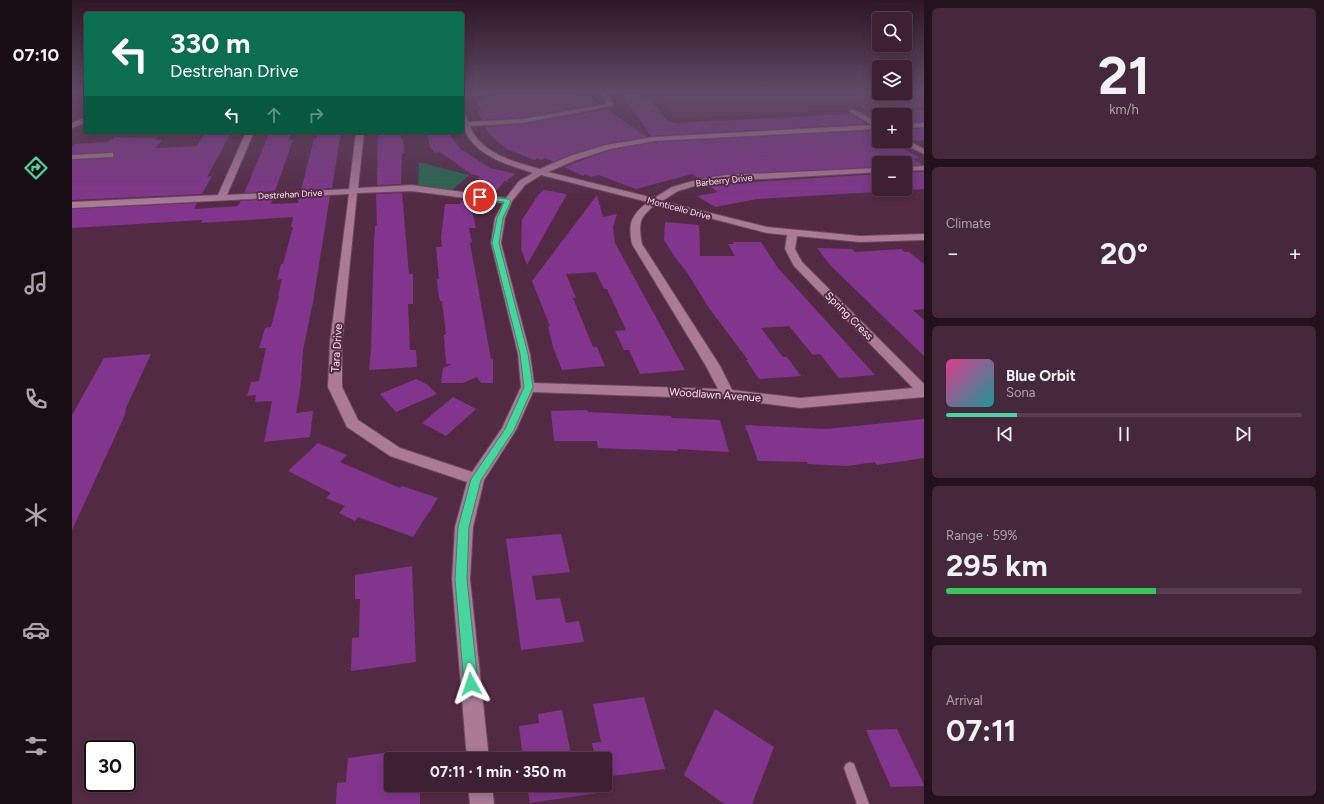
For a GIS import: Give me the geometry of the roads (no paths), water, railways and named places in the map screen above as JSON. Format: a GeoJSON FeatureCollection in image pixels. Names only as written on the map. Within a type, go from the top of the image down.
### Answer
{"type":"FeatureCollection","features":[{"type":"Feature","properties":{"kind":"street","name":"Monticello Drive"},"geometry":{"type":"LineString","coordinates":[[468,130],[472,139],[486,151],[510,163],[760,229],[860,239],[922,239]]}},
{"type":"Feature","properties":{"kind":"street"},"geometry":{"type":"LineString","coordinates":[[477,752],[461,579],[464,527],[476,479],[509,430],[528,387],[524,354],[496,243],[500,218],[508,201],[522,183],[540,172],[573,158],[609,147],[654,139],[832,130]]}},
{"type":"Feature","properties":{"kind":"street"},"geometry":{"type":"LineString","coordinates":[[222,198],[249,134]]}},
{"type":"Feature","properties":{"kind":"street","name":"Tara Drive"},"geometry":{"type":"LineString","coordinates":[[360,134],[336,342],[335,387],[352,423],[395,452],[476,479]]}},
{"type":"Feature","properties":{"kind":"street"},"geometry":{"type":"LineString","coordinates":[[912,145],[924,152]]}},
{"type":"Feature","properties":{"kind":"street"},"geometry":{"type":"LineString","coordinates":[[72,157],[110,155]]}},
{"type":"Feature","properties":{"kind":"street"},"geometry":{"type":"LineString","coordinates":[[912,169],[924,168]]}},
{"type":"Feature","properties":{"kind":"street","name":"Barberry Drive"},"geometry":{"type":"LineString","coordinates":[[727,394],[713,366],[637,244],[635,233],[636,220],[640,213],[666,193],[674,189],[714,180],[872,170]]}},
{"type":"Feature","properties":{"kind":"street","name":"Destrehan Drive"},"geometry":{"type":"LineString","coordinates":[[72,205],[412,188],[508,201]]}},
{"type":"Feature","properties":{"kind":"street","name":"Spring Cress"},"geometry":{"type":"LineString","coordinates":[[792,233],[790,249],[798,264],[924,392]]}},
{"type":"Feature","properties":{"kind":"street","name":"Woodlawn Avenue"},"geometry":{"type":"LineString","coordinates":[[528,387],[727,394],[789,402],[812,403],[924,392]]}},
{"type":"Feature","properties":{"kind":"street"},"geometry":{"type":"LineString","coordinates":[[481,792],[482,804]]}},
{"type":"Feature","properties":{"kind":"lane"},"geometry":{"type":"LineString","coordinates":[[850,768],[863,804]]}}]}
